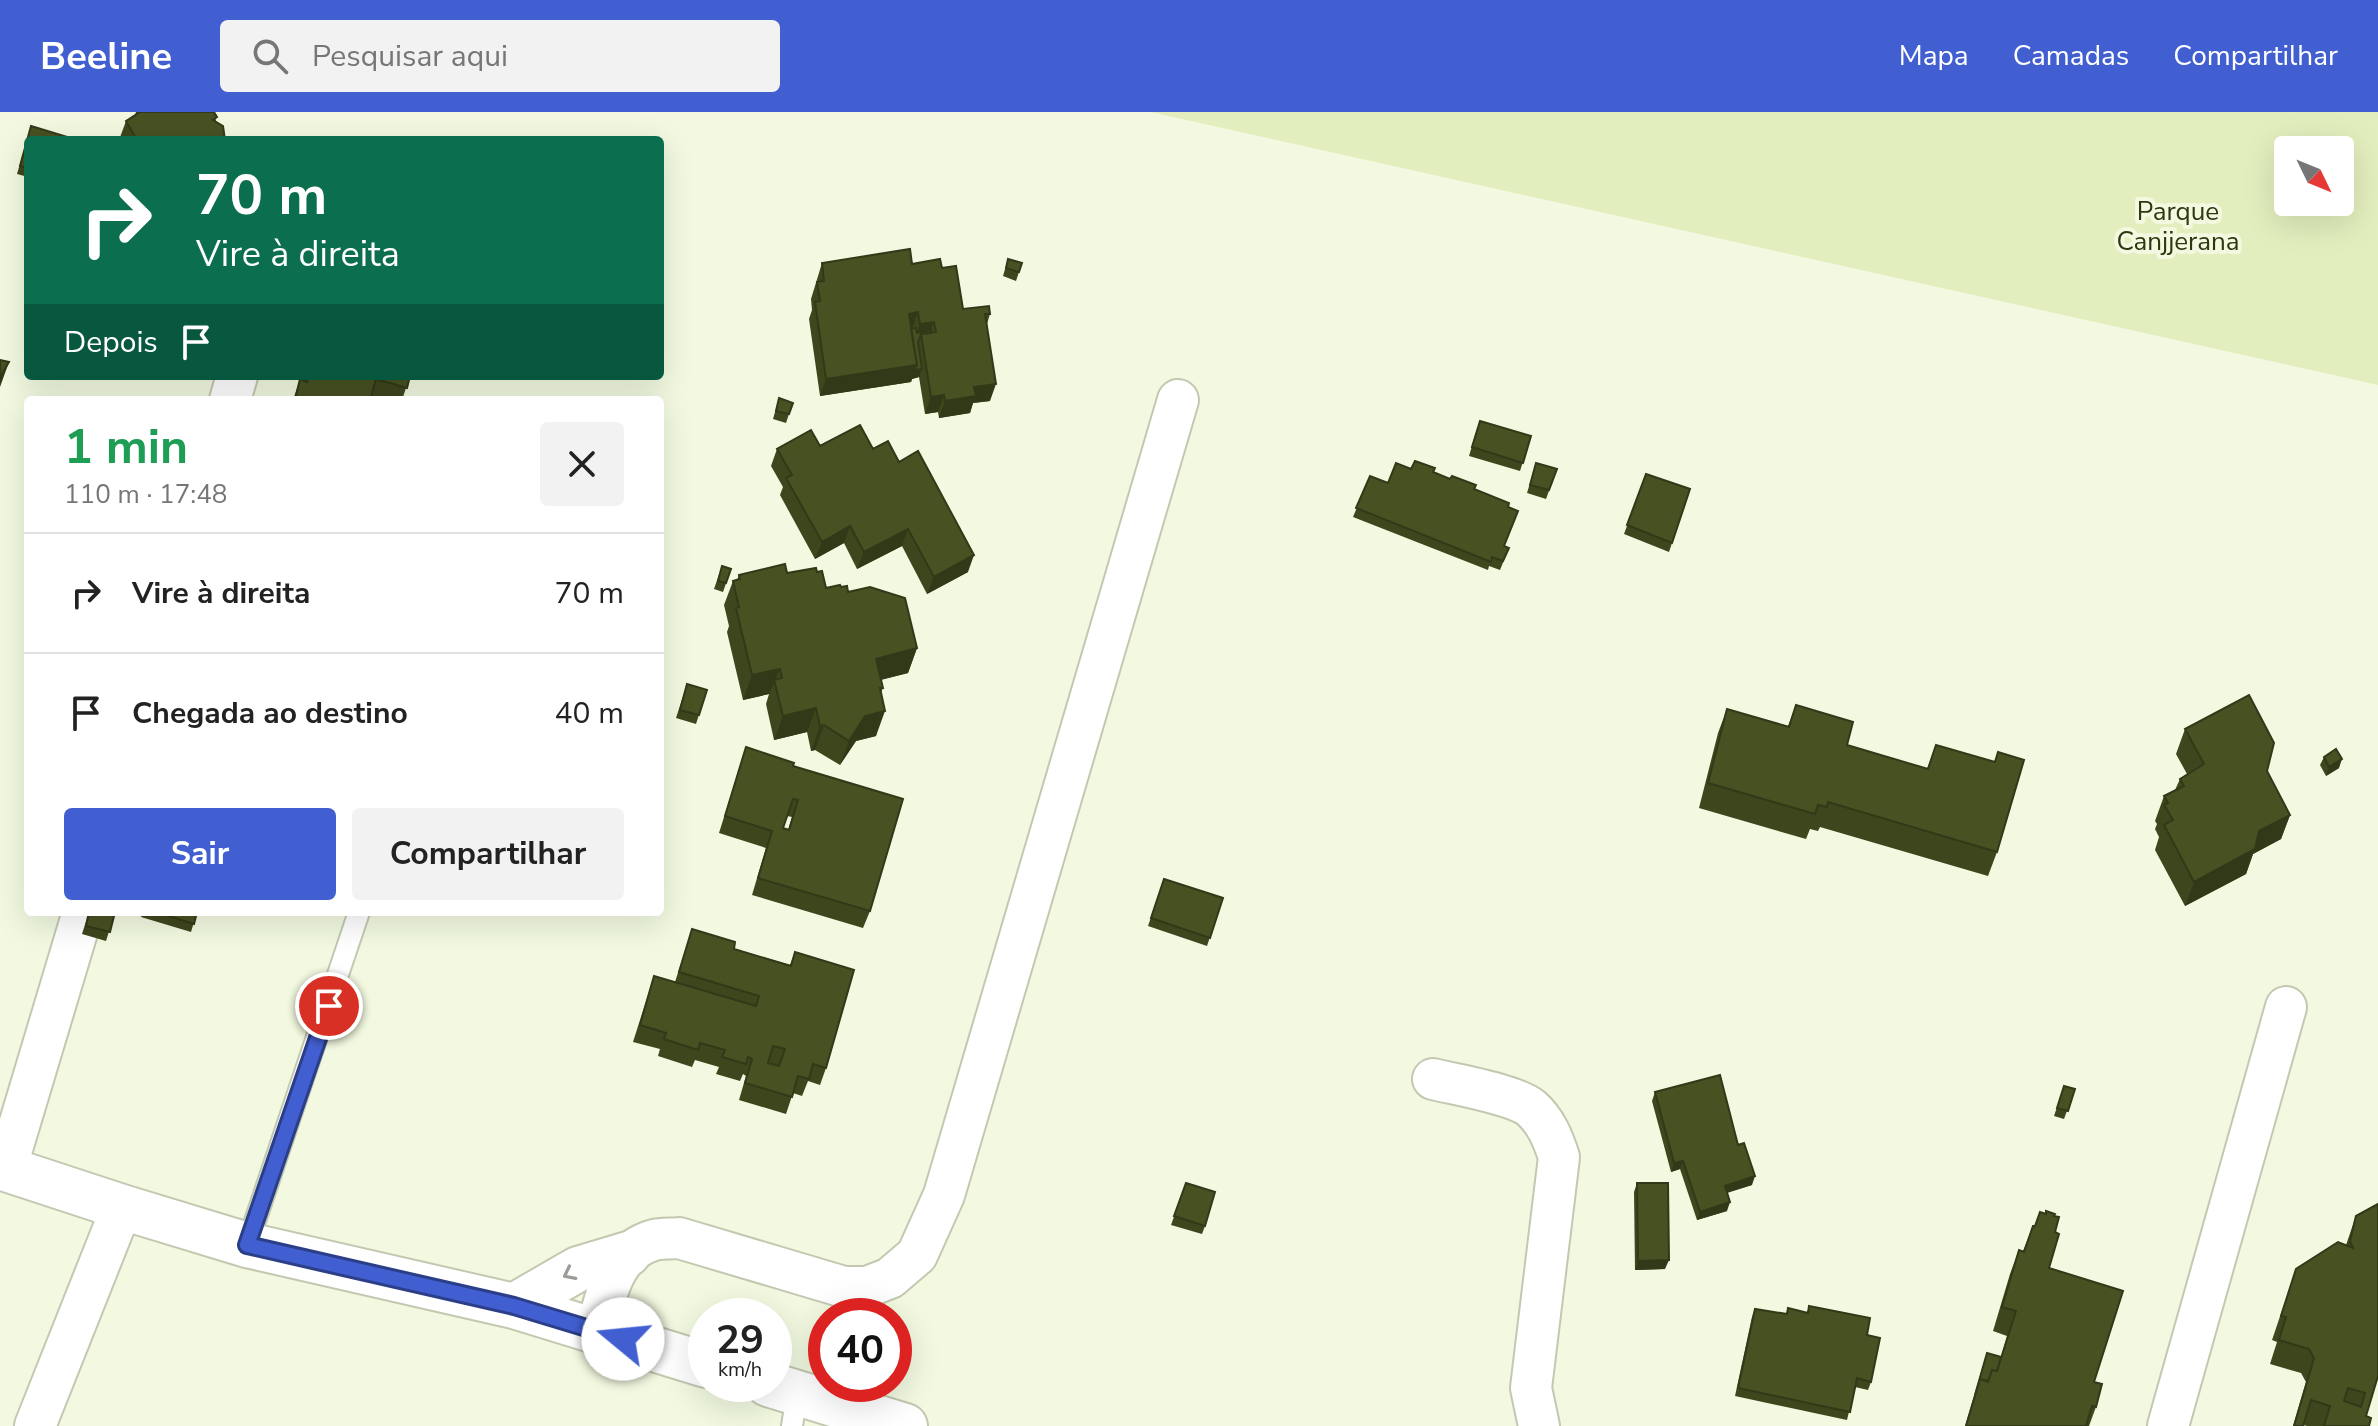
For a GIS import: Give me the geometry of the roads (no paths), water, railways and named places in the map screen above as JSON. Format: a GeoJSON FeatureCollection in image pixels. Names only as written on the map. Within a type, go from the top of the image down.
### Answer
{"type":"FeatureCollection","features":[{"type":"Feature","properties":{"kind":"street"},"geometry":{"type":"LineString","coordinates":[[514,1306],[578,1269],[628,1254],[652,1241],[679,1238],[844,1287],[867,1287],[890,1278],[917,1255],[944,1195],[1178,400]]}},
{"type":"Feature","properties":{"kind":"street"},"geometry":{"type":"LineString","coordinates":[[82,916],[3,1168],[247,1245],[514,1306],[688,1359]]}},
{"type":"Feature","properties":{"kind":"street"},"geometry":{"type":"LineString","coordinates":[[2168,1426],[2286,1007]]}},
{"type":"Feature","properties":{"kind":"street"},"geometry":{"type":"LineString","coordinates":[[1433,1079],[1511,1099],[1530,1107],[1551,1132],[1559,1157],[1531,1388],[1539,1426]]}},
{"type":"Feature","properties":{"kind":"street"},"geometry":{"type":"LineString","coordinates":[[35,1426],[122,1207]]}},
{"type":"Feature","properties":{"kind":"street"},"geometry":{"type":"LineString","coordinates":[[596,1331],[612,1277],[628,1254]]}},
{"type":"Feature","properties":{"kind":"street"},"geometry":{"type":"LineString","coordinates":[[791,1402],[905,1426]]}},
{"type":"Feature","properties":{"kind":"lane"},"geometry":{"type":"LineString","coordinates":[[247,1245],[358,916]]}},
{"type":"Feature","properties":{"kind":"park label","name":"Parque Canjjerana"},"geometry":{"type":"Point","coordinates":[2178,226]}}]}
